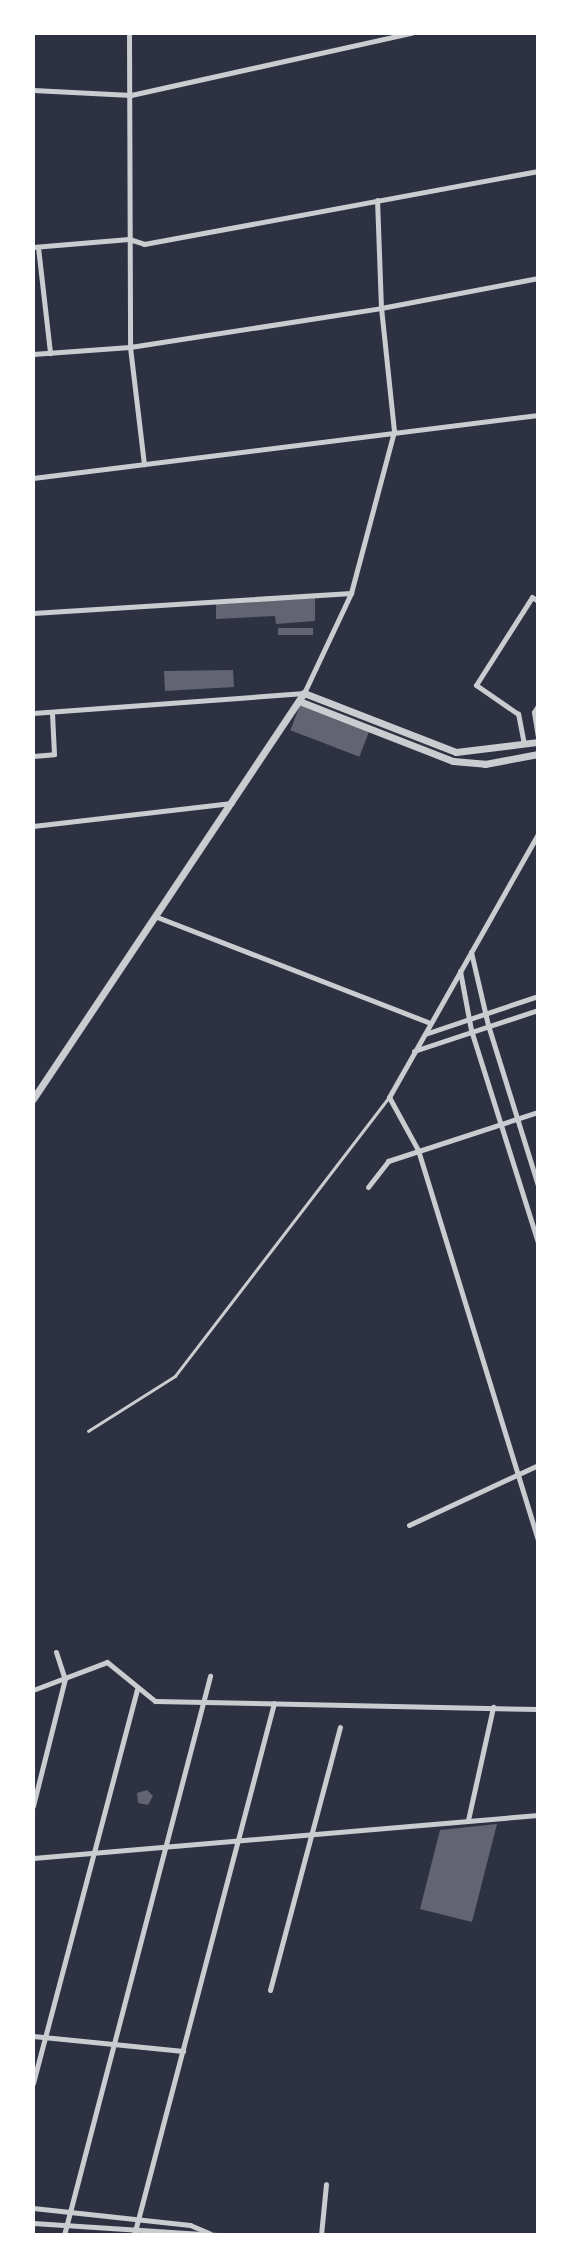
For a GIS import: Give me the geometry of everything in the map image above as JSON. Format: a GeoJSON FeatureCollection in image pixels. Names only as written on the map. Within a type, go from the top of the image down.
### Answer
{"type":"FeatureCollection","features":[{"type":"Feature","properties":{"kind":"street"},"geometry":{"type":"LineString","coordinates":[[129,33],[130,347],[144,464]]}},
{"type":"Feature","properties":{"kind":"street"},"geometry":{"type":"LineString","coordinates":[[33,90],[131,95],[411,33]]}},
{"type":"Feature","properties":{"kind":"street"},"geometry":{"type":"LineString","coordinates":[[50,353],[35,247],[129,239],[144,244],[538,171]]}},
{"type":"Feature","properties":{"kind":"street"},"geometry":{"type":"LineString","coordinates":[[33,1099],[299,701],[351,593],[394,431],[381,309],[377,200]]}},
{"type":"Feature","properties":{"kind":"street"},"geometry":{"type":"LineString","coordinates":[[33,354],[130,347],[381,309],[538,278]]}},
{"type":"Feature","properties":{"kind":"street"},"geometry":{"type":"LineString","coordinates":[[33,478],[538,415]]}},
{"type":"Feature","properties":{"kind":"street"},"geometry":{"type":"LineString","coordinates":[[33,613],[351,593]]}},
{"type":"Feature","properties":{"kind":"street"},"geometry":{"type":"LineString","coordinates":[[534,712],[518,714],[477,685],[532,597],[538,601]]}},
{"type":"Feature","properties":{"kind":"street"},"geometry":{"type":"LineString","coordinates":[[33,713],[304,693],[456,752],[538,742]]}},
{"type":"Feature","properties":{"kind":"street"},"geometry":{"type":"LineString","coordinates":[[299,701],[453,761],[485,764],[538,754]]}},
{"type":"Feature","properties":{"kind":"street"},"geometry":{"type":"LineString","coordinates":[[538,706],[534,712],[538,736]]}},
{"type":"Feature","properties":{"kind":"street"},"geometry":{"type":"LineString","coordinates":[[33,756],[54,754],[52,713]]}},
{"type":"Feature","properties":{"kind":"street"},"geometry":{"type":"LineString","coordinates":[[518,714],[524,744]]}},
{"type":"Feature","properties":{"kind":"street"},"geometry":{"type":"LineString","coordinates":[[33,826],[233,803]]}},
{"type":"Feature","properties":{"kind":"street"},"geometry":{"type":"LineString","coordinates":[[538,834],[388,1097],[418,1150],[538,1540]]}},
{"type":"Feature","properties":{"kind":"street"},"geometry":{"type":"LineString","coordinates":[[157,917],[430,1023]]}},
{"type":"Feature","properties":{"kind":"street"},"geometry":{"type":"LineString","coordinates":[[471,951],[488,1025],[538,1186]]}},
{"type":"Feature","properties":{"kind":"street"},"geometry":{"type":"LineString","coordinates":[[460,971],[471,1030],[538,1242]]}},
{"type":"Feature","properties":{"kind":"street"},"geometry":{"type":"LineString","coordinates":[[424,1034],[468,1017],[538,996]]}},
{"type":"Feature","properties":{"kind":"street"},"geometry":{"type":"LineString","coordinates":[[414,1051],[538,1010]]}},
{"type":"Feature","properties":{"kind":"street"},"geometry":{"type":"LineString","coordinates":[[368,1187],[388,1161],[538,1112]]}},
{"type":"Feature","properties":{"kind":"street"},"geometry":{"type":"LineString","coordinates":[[409,1525],[538,1465]]}},
{"type":"Feature","properties":{"kind":"street"},"geometry":{"type":"LineString","coordinates":[[33,1807],[65,1679],[56,1652]]}},
{"type":"Feature","properties":{"kind":"street"},"geometry":{"type":"LineString","coordinates":[[33,1690],[107,1662],[136,1690],[155,1702],[538,1709]]}},
{"type":"Feature","properties":{"kind":"street"},"geometry":{"type":"LineString","coordinates":[[64,2235],[115,2045],[163,1847],[210,1676]]}},
{"type":"Feature","properties":{"kind":"street"},"geometry":{"type":"LineString","coordinates":[[33,2083],[136,1690]]}},
{"type":"Feature","properties":{"kind":"street"},"geometry":{"type":"LineString","coordinates":[[134,2233],[274,1703]]}},
{"type":"Feature","properties":{"kind":"street"},"geometry":{"type":"LineString","coordinates":[[468,1820],[493,1707]]}},
{"type":"Feature","properties":{"kind":"street"},"geometry":{"type":"LineString","coordinates":[[270,1990],[340,1727]]}},
{"type":"Feature","properties":{"kind":"street"},"geometry":{"type":"LineString","coordinates":[[33,1858],[312,1832],[538,1815]]}},
{"type":"Feature","properties":{"kind":"street"},"geometry":{"type":"LineString","coordinates":[[33,2036],[183,2051]]}},
{"type":"Feature","properties":{"kind":"street"},"geometry":{"type":"LineString","coordinates":[[321,2235],[326,2184]]}},
{"type":"Feature","properties":{"kind":"street"},"geometry":{"type":"LineString","coordinates":[[33,2208],[136,2218],[200,2232]]}},
{"type":"Feature","properties":{"kind":"street"},"geometry":{"type":"LineString","coordinates":[[33,2223],[134,2233],[200,2232],[218,2235]]}},
{"type":"Feature","properties":{"kind":"lane"},"geometry":{"type":"LineString","coordinates":[[88,1431],[175,1376],[388,1097]]}},
{"type":"Feature","properties":{"kind":"building"},"geometry":{"type":"Polygon","coordinates":[[[315,598],[315,621],[276,624],[275,616],[216,619],[216,604],[315,598]]]}},
{"type":"Feature","properties":{"kind":"building"},"geometry":{"type":"Polygon","coordinates":[[[278,628],[313,628],[313,635],[278,635],[278,628]]]}},
{"type":"Feature","properties":{"kind":"building"},"geometry":{"type":"Polygon","coordinates":[[[233,670],[234,687],[165,691],[164,671],[233,670]]]}},
{"type":"Feature","properties":{"kind":"building"},"geometry":{"type":"Polygon","coordinates":[[[300,705],[369,732],[359,757],[290,730],[300,705]]]}},
{"type":"Feature","properties":{"kind":"building"},"geometry":{"type":"Polygon","coordinates":[[[147,1790],[153,1796],[148,1805],[138,1803],[137,1793],[147,1790]]]}},
{"type":"Feature","properties":{"kind":"building"},"geometry":{"type":"Polygon","coordinates":[[[497,1824],[472,1922],[420,1909],[440,1830],[497,1824]]]}}]}
